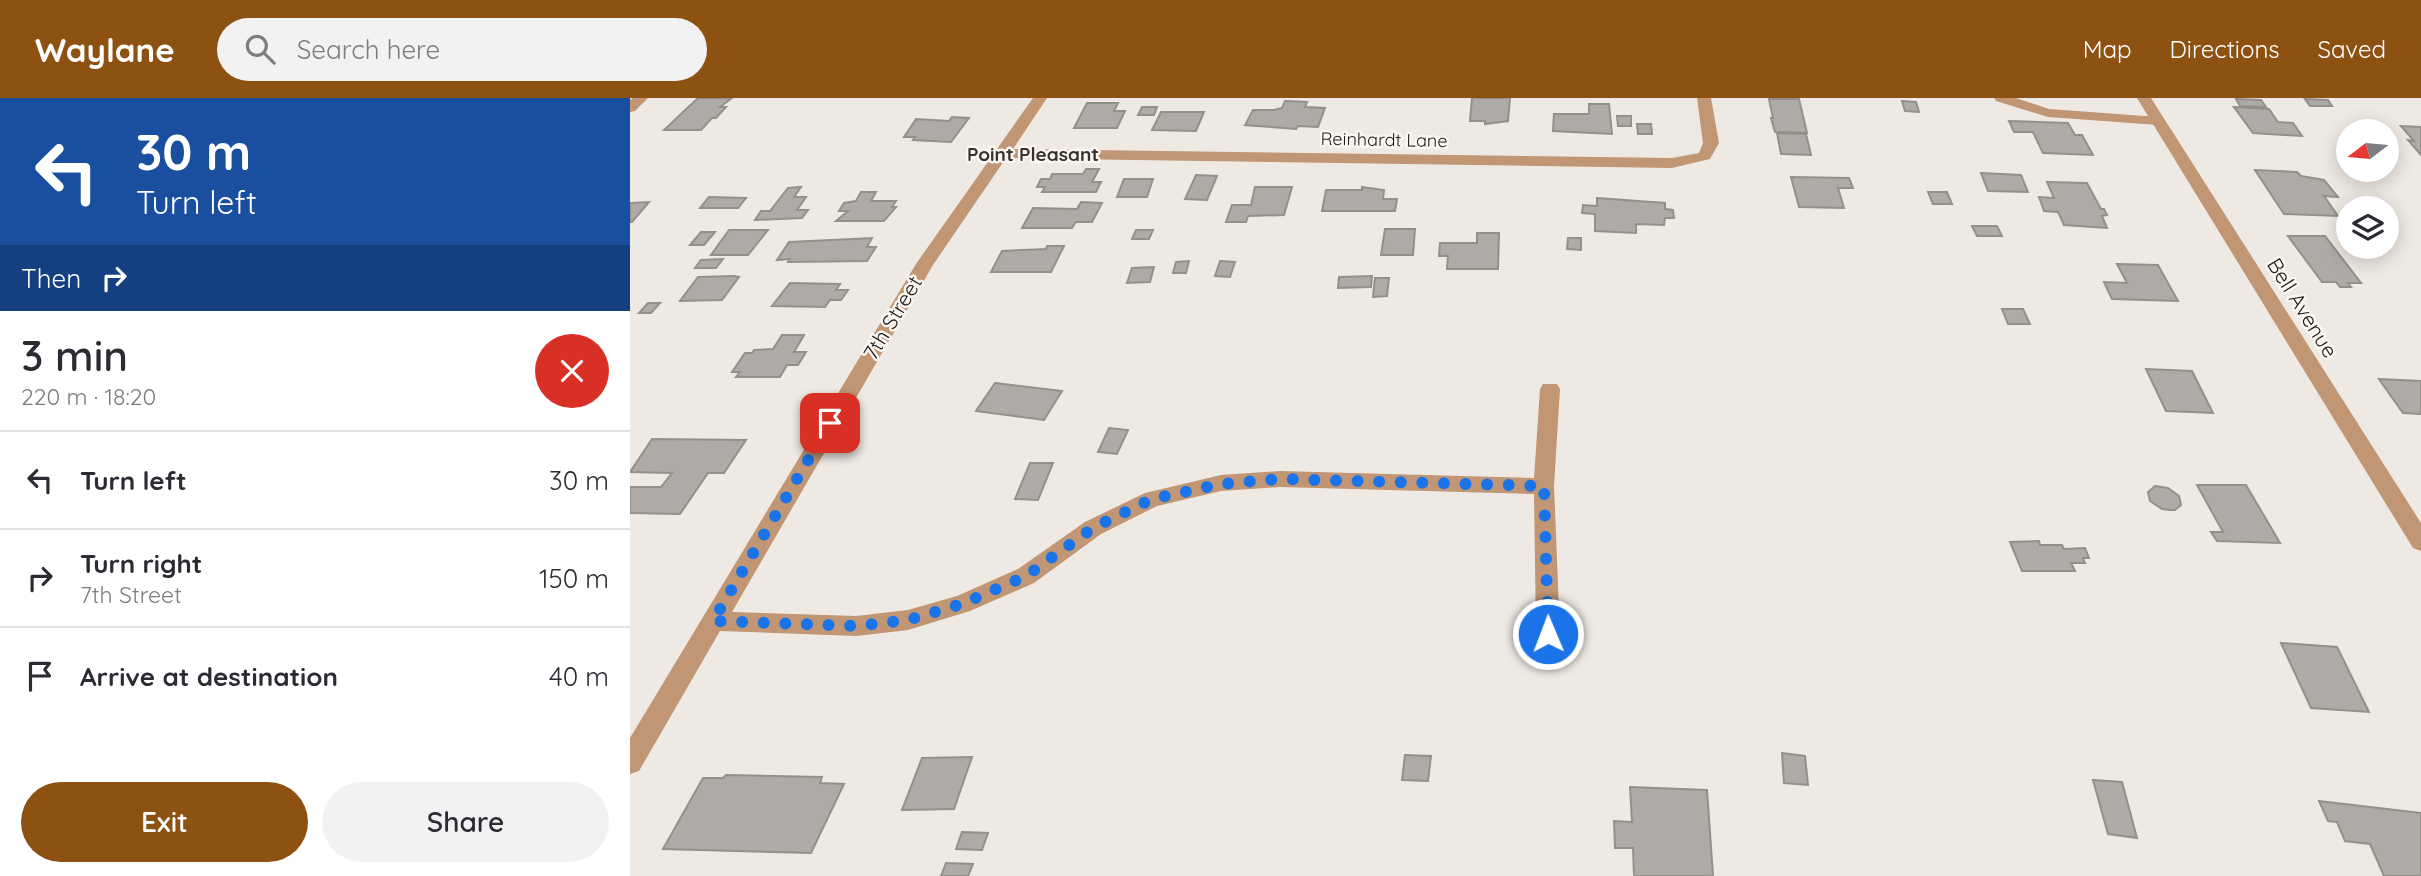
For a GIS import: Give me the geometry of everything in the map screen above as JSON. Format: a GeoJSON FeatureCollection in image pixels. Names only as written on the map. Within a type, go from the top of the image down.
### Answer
{"type":"FeatureCollection","features":[{"type":"Feature","properties":{"kind":"street"},"geometry":{"type":"LineString","coordinates":[[630,108],[641,98]]}},
{"type":"Feature","properties":{"kind":"street","name":"7th Street"},"geometry":{"type":"LineString","coordinates":[[630,762],[925,264],[1040,98]]}},
{"type":"Feature","properties":{"kind":"street","name":"Reinhardt Lane"},"geometry":{"type":"LineString","coordinates":[[1002,153],[1672,163],[1705,156],[1711,144],[1704,98]]}},
{"type":"Feature","properties":{"kind":"street"},"geometry":{"type":"LineString","coordinates":[[2001,98],[2048,113],[2158,121]]}},
{"type":"Feature","properties":{"kind":"street","name":"Bell Avenue"},"geometry":{"type":"LineString","coordinates":[[2144,98],[2421,542]]}},
{"type":"Feature","properties":{"kind":"street"},"geometry":{"type":"LineString","coordinates":[[1548,634],[1544,486],[1550,388]]}},
{"type":"Feature","properties":{"kind":"street"},"geometry":{"type":"LineString","coordinates":[[713,621],[856,626],[908,620],[962,604],[1026,576],[1093,528],[1152,499],[1221,484],[1280,479],[1544,486]]}},
{"type":"Feature","properties":{"kind":"building"},"geometry":{"type":"Polygon","coordinates":[[[698,98],[732,98],[720,107],[726,107],[716,118],[712,118],[701,130],[664,130],[698,98]]]}},
{"type":"Feature","properties":{"kind":"building"},"geometry":{"type":"Polygon","coordinates":[[[1472,98],[1510,98],[1508,121],[1485,124],[1485,121],[1470,121],[1472,98]]]}},
{"type":"Feature","properties":{"kind":"building"},"geometry":{"type":"Polygon","coordinates":[[[1769,99],[1799,99],[1807,133],[1775,132],[1769,99]]]}},
{"type":"Feature","properties":{"kind":"building"},"geometry":{"type":"Polygon","coordinates":[[[2236,99],[2261,100],[2266,107],[2240,106],[2236,99]]]}},
{"type":"Feature","properties":{"kind":"building"},"geometry":{"type":"Polygon","coordinates":[[[2305,99],[2328,100],[2332,106],[2310,106],[2305,99]]]}},
{"type":"Feature","properties":{"kind":"building"},"geometry":{"type":"Polygon","coordinates":[[[1285,101],[1307,102],[1305,107],[1325,108],[1318,127],[1298,126],[1296,129],[1245,125],[1253,110],[1282,108],[1285,101]]]}},
{"type":"Feature","properties":{"kind":"building"},"geometry":{"type":"Polygon","coordinates":[[[1902,101],[1916,102],[1919,112],[1905,111],[1902,101]]]}},
{"type":"Feature","properties":{"kind":"building"},"geometry":{"type":"Polygon","coordinates":[[[1087,103],[1118,103],[1114,111],[1125,111],[1117,128],[1074,128],[1087,103]]]}},
{"type":"Feature","properties":{"kind":"building"},"geometry":{"type":"Polygon","coordinates":[[[1589,104],[1609,104],[1612,134],[1553,131],[1554,114],[1589,114],[1589,104]]]}},
{"type":"Feature","properties":{"kind":"building"},"geometry":{"type":"Polygon","coordinates":[[[1142,107],[1157,107],[1154,115],[1138,115],[1142,107]]]}},
{"type":"Feature","properties":{"kind":"building"},"geometry":{"type":"Polygon","coordinates":[[[2234,107],[2269,109],[2278,122],[2293,123],[2302,136],[2253,133],[2234,107]]]}},
{"type":"Feature","properties":{"kind":"building"},"geometry":{"type":"Polygon","coordinates":[[[1161,112],[1204,112],[1196,131],[1152,130],[1161,112]]]}},
{"type":"Feature","properties":{"kind":"building"},"geometry":{"type":"Polygon","coordinates":[[[1617,116],[1631,116],[1631,126],[1618,126],[1617,116]]]}},
{"type":"Feature","properties":{"kind":"building"},"geometry":{"type":"Polygon","coordinates":[[[952,117],[969,118],[951,142],[904,137],[916,119],[949,121],[952,117]]]}},
{"type":"Feature","properties":{"kind":"building"},"geometry":{"type":"Polygon","coordinates":[[[2009,121],[2068,123],[2075,135],[2082,135],[2093,155],[2043,153],[2033,132],[2014,132],[2009,121]]]}},
{"type":"Feature","properties":{"kind":"building"},"geometry":{"type":"Polygon","coordinates":[[[1637,124],[1651,124],[1652,134],[1638,134],[1637,124]]]}},
{"type":"Feature","properties":{"kind":"building"},"geometry":{"type":"Polygon","coordinates":[[[2401,126],[2421,127],[2421,155],[2408,140],[2414,141],[2401,126]]]}},
{"type":"Feature","properties":{"kind":"building"},"geometry":{"type":"Polygon","coordinates":[[[1777,133],[1806,134],[1811,155],[1781,154],[1777,133]]]}},
{"type":"Feature","properties":{"kind":"building"},"geometry":{"type":"Polygon","coordinates":[[[1086,169],[1099,169],[1092,182],[1101,182],[1096,192],[1042,192],[1045,187],[1037,187],[1041,179],[1050,179],[1052,174],[1083,174],[1086,169]]]}},
{"type":"Feature","properties":{"kind":"building"},"geometry":{"type":"Polygon","coordinates":[[[2255,170],[2297,172],[2301,176],[2324,180],[2337,196],[2324,196],[2336,216],[2284,214],[2255,170]]]}},
{"type":"Feature","properties":{"kind":"building"},"geometry":{"type":"Polygon","coordinates":[[[1981,173],[2021,175],[2028,192],[1988,191],[1981,173]]]}},
{"type":"Feature","properties":{"kind":"building"},"geometry":{"type":"Polygon","coordinates":[[[1196,175],[1217,176],[1207,200],[1185,199],[1196,175]]]}},
{"type":"Feature","properties":{"kind":"building"},"geometry":{"type":"Polygon","coordinates":[[[1791,177],[1849,178],[1853,188],[1838,188],[1844,208],[1799,207],[1791,177]]]}},
{"type":"Feature","properties":{"kind":"building"},"geometry":{"type":"Polygon","coordinates":[[[1124,179],[1153,179],[1147,197],[1117,197],[1124,179]]]}},
{"type":"Feature","properties":{"kind":"building"},"geometry":{"type":"Polygon","coordinates":[[[2047,182],[2087,183],[2107,215],[2102,216],[2107,228],[2064,225],[2058,212],[2044,211],[2039,197],[2054,198],[2047,182]]]}},
{"type":"Feature","properties":{"kind":"building"},"geometry":{"type":"Polygon","coordinates":[[[801,187],[794,197],[806,197],[797,210],[808,210],[802,218],[755,220],[761,211],[770,211],[788,188],[801,187]]]}},
{"type":"Feature","properties":{"kind":"building"},"geometry":{"type":"Polygon","coordinates":[[[1255,187],[1292,187],[1284,215],[1248,216],[1246,222],[1226,222],[1232,205],[1251,205],[1255,187]]]}},
{"type":"Feature","properties":{"kind":"building"},"geometry":{"type":"Polygon","coordinates":[[[1362,187],[1384,190],[1383,199],[1397,199],[1395,211],[1322,211],[1326,190],[1362,190],[1362,187]]]}},
{"type":"Feature","properties":{"kind":"building"},"geometry":{"type":"Polygon","coordinates":[[[861,192],[876,192],[871,201],[896,201],[892,207],[896,207],[884,221],[836,221],[848,211],[839,211],[844,203],[856,201],[861,192]]]}},
{"type":"Feature","properties":{"kind":"building"},"geometry":{"type":"Polygon","coordinates":[[[1928,192],[1947,192],[1952,204],[1933,204],[1928,192]]]}},
{"type":"Feature","properties":{"kind":"building"},"geometry":{"type":"Polygon","coordinates":[[[709,197],[746,198],[738,208],[700,208],[709,197]]]}},
{"type":"Feature","properties":{"kind":"building"},"geometry":{"type":"Polygon","coordinates":[[[1597,198],[1665,203],[1665,209],[1673,210],[1674,218],[1665,218],[1664,225],[1636,224],[1636,233],[1595,231],[1595,214],[1582,213],[1583,205],[1597,206],[1597,198]]]}},
{"type":"Feature","properties":{"kind":"building"},"geometry":{"type":"Polygon","coordinates":[[[649,202],[632,222],[630,222],[630,203],[649,202]]]}},
{"type":"Feature","properties":{"kind":"building"},"geometry":{"type":"Polygon","coordinates":[[[1081,202],[1102,203],[1092,222],[1076,222],[1072,228],[1022,228],[1033,208],[1077,209],[1081,202]]]}},
{"type":"Feature","properties":{"kind":"building"},"geometry":{"type":"Polygon","coordinates":[[[1972,226],[1997,226],[2002,236],[1977,236],[1972,226]]]}},
{"type":"Feature","properties":{"kind":"building"},"geometry":{"type":"Polygon","coordinates":[[[1385,229],[1415,229],[1413,255],[1381,255],[1385,229]]]}},
{"type":"Feature","properties":{"kind":"building"},"geometry":{"type":"Polygon","coordinates":[[[729,230],[768,230],[748,255],[711,255],[729,230]]]}},
{"type":"Feature","properties":{"kind":"building"},"geometry":{"type":"Polygon","coordinates":[[[1136,230],[1153,230],[1149,239],[1132,239],[1136,230]]]}},
{"type":"Feature","properties":{"kind":"building"},"geometry":{"type":"Polygon","coordinates":[[[701,232],[715,232],[704,245],[690,245],[701,232]]]}},
{"type":"Feature","properties":{"kind":"building"},"geometry":{"type":"Polygon","coordinates":[[[1477,233],[1499,233],[1498,269],[1447,269],[1448,256],[1439,256],[1440,243],[1477,243],[1477,233]]]}},
{"type":"Feature","properties":{"kind":"building"},"geometry":{"type":"Polygon","coordinates":[[[2288,236],[2325,236],[2336,250],[2336,259],[2343,259],[2361,283],[2348,283],[2351,287],[2340,287],[2336,282],[2322,282],[2288,236]]]}},
{"type":"Feature","properties":{"kind":"building"},"geometry":{"type":"Polygon","coordinates":[[[872,238],[867,247],[876,247],[867,261],[777,260],[789,242],[872,238]]]}},
{"type":"Feature","properties":{"kind":"building"},"geometry":{"type":"Polygon","coordinates":[[[1568,238],[1581,238],[1581,250],[1567,249],[1568,238]]]}},
{"type":"Feature","properties":{"kind":"building"},"geometry":{"type":"Polygon","coordinates":[[[1047,246],[1064,246],[1051,272],[991,272],[1002,251],[1046,249],[1047,246]]]}},
{"type":"Feature","properties":{"kind":"building"},"geometry":{"type":"Polygon","coordinates":[[[723,259],[716,268],[695,268],[701,260],[723,259]]]}},
{"type":"Feature","properties":{"kind":"building"},"geometry":{"type":"Polygon","coordinates":[[[1189,261],[1186,273],[1173,273],[1176,262],[1189,261]]]}},
{"type":"Feature","properties":{"kind":"building"},"geometry":{"type":"Polygon","coordinates":[[[1220,261],[1235,262],[1230,277],[1215,276],[1220,261]]]}},
{"type":"Feature","properties":{"kind":"building"},"geometry":{"type":"Polygon","coordinates":[[[2117,264],[2158,265],[2178,301],[2112,299],[2104,282],[2127,283],[2117,264]]]}},
{"type":"Feature","properties":{"kind":"building"},"geometry":{"type":"Polygon","coordinates":[[[1154,267],[1150,282],[1127,283],[1132,268],[1154,267]]]}},
{"type":"Feature","properties":{"kind":"building"},"geometry":{"type":"Polygon","coordinates":[[[1372,276],[1371,287],[1338,288],[1339,277],[1372,276]]]}},
{"type":"Feature","properties":{"kind":"building"},"geometry":{"type":"Polygon","coordinates":[[[698,277],[739,277],[722,300],[680,301],[698,277]]]}},
{"type":"Feature","properties":{"kind":"building"},"geometry":{"type":"Polygon","coordinates":[[[1375,278],[1389,278],[1387,296],[1373,297],[1375,278]]]}},
{"type":"Feature","properties":{"kind":"building"},"geometry":{"type":"Polygon","coordinates":[[[790,283],[840,284],[836,290],[848,290],[841,300],[830,300],[825,307],[772,306],[790,283]]]}},
{"type":"Feature","properties":{"kind":"building"},"geometry":{"type":"Polygon","coordinates":[[[648,303],[660,303],[651,313],[639,313],[648,303]]]}},
{"type":"Feature","properties":{"kind":"building"},"geometry":{"type":"Polygon","coordinates":[[[2002,309],[2023,309],[2030,324],[2008,324],[2002,309]]]}},
{"type":"Feature","properties":{"kind":"building"},"geometry":{"type":"Polygon","coordinates":[[[782,335],[804,335],[794,352],[806,352],[798,365],[787,365],[780,377],[736,377],[740,372],[732,372],[745,353],[773,349],[782,335]]]}},
{"type":"Feature","properties":{"kind":"building"},"geometry":{"type":"Polygon","coordinates":[[[2146,369],[2192,371],[2213,413],[2166,411],[2146,369]]]}},
{"type":"Feature","properties":{"kind":"building"},"geometry":{"type":"Polygon","coordinates":[[[2379,379],[2421,381],[2421,414],[2403,413],[2379,379]]]}},
{"type":"Feature","properties":{"kind":"building"},"geometry":{"type":"Polygon","coordinates":[[[995,383],[1062,391],[1044,420],[976,411],[995,383]]]}},
{"type":"Feature","properties":{"kind":"building"},"geometry":{"type":"Polygon","coordinates":[[[1109,428],[1128,430],[1117,454],[1098,452],[1109,428]]]}},
{"type":"Feature","properties":{"kind":"building"},"geometry":{"type":"Polygon","coordinates":[[[652,439],[746,440],[724,473],[708,473],[680,514],[630,513],[630,487],[661,487],[672,473],[630,472],[652,439]]]}},
{"type":"Feature","properties":{"kind":"building"},"geometry":{"type":"Polygon","coordinates":[[[1030,463],[1053,463],[1038,500],[1015,499],[1030,463]]]}},
{"type":"Feature","properties":{"kind":"building"},"geometry":{"type":"Polygon","coordinates":[[[2197,485],[2246,485],[2280,543],[2217,541],[2211,532],[2223,532],[2197,485]]]}},
{"type":"Feature","properties":{"kind":"building"},"geometry":{"type":"Polygon","coordinates":[[[2155,486],[2168,488],[2179,496],[2181,505],[2175,510],[2162,509],[2150,501],[2148,492],[2155,486]]]}},
{"type":"Feature","properties":{"kind":"building"},"geometry":{"type":"Polygon","coordinates":[[[2039,541],[2040,545],[2062,545],[2064,549],[2085,548],[2089,558],[2083,558],[2085,563],[2071,563],[2075,571],[2022,571],[2010,542],[2039,541]]]}},
{"type":"Feature","properties":{"kind":"building"},"geometry":{"type":"Polygon","coordinates":[[[2281,643],[2337,647],[2369,712],[2311,708],[2281,643]]]}},
{"type":"Feature","properties":{"kind":"building"},"geometry":{"type":"Polygon","coordinates":[[[1782,753],[1805,756],[1808,785],[1784,783],[1782,753]]]}},
{"type":"Feature","properties":{"kind":"building"},"geometry":{"type":"Polygon","coordinates":[[[1405,755],[1431,756],[1428,781],[1402,780],[1405,755]]]}},
{"type":"Feature","properties":{"kind":"building"},"geometry":{"type":"Polygon","coordinates":[[[972,757],[954,809],[902,810],[922,758],[972,757]]]}},
{"type":"Feature","properties":{"kind":"building"},"geometry":{"type":"Polygon","coordinates":[[[726,775],[822,777],[820,783],[844,784],[811,853],[663,849],[703,778],[723,778],[726,775]]]}},
{"type":"Feature","properties":{"kind":"building"},"geometry":{"type":"Polygon","coordinates":[[[2093,780],[2122,782],[2137,838],[2108,834],[2093,780]]]}},
{"type":"Feature","properties":{"kind":"building"},"geometry":{"type":"Polygon","coordinates":[[[1630,787],[1707,790],[1713,876],[1634,876],[1633,848],[1615,848],[1614,821],[1632,822],[1630,787]]]}},
{"type":"Feature","properties":{"kind":"building"},"geometry":{"type":"Polygon","coordinates":[[[2319,801],[2421,813],[2421,876],[2384,876],[2370,844],[2345,841],[2337,822],[2328,821],[2319,801]]]}},
{"type":"Feature","properties":{"kind":"building"},"geometry":{"type":"Polygon","coordinates":[[[962,832],[988,833],[982,850],[956,849],[962,832]]]}},
{"type":"Feature","properties":{"kind":"building"},"geometry":{"type":"Polygon","coordinates":[[[946,863],[973,864],[968,876],[941,876],[946,863]]]}},
{"type":"Feature","properties":{"kind":"district","name":"Point Pleasant"},"geometry":{"type":"Point","coordinates":[1033,154]}},
{"type":"Feature","properties":{"kind":"route"},"geometry":{"type":"LineString","coordinates":[[830,423],[713,621],[856,626],[908,620],[962,604],[1026,576],[1093,528],[1152,499],[1221,484],[1280,479],[1544,486],[1548,634]]}}]}
